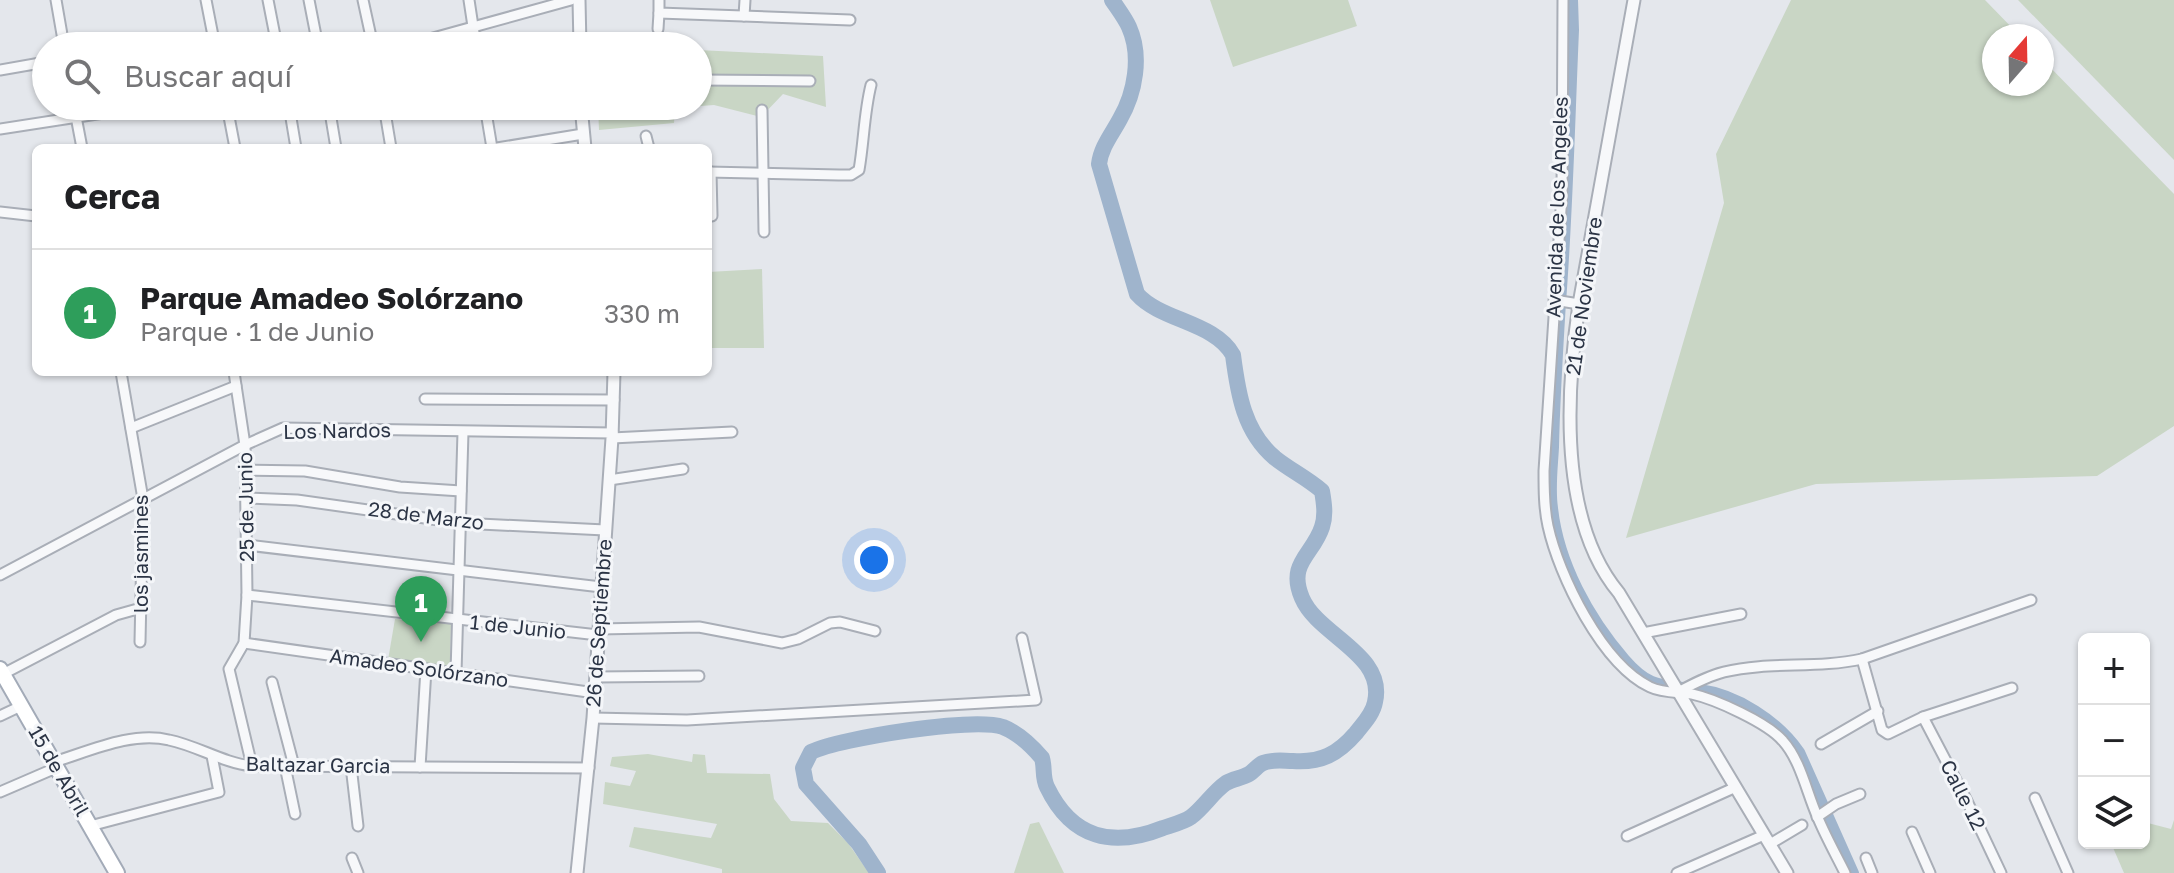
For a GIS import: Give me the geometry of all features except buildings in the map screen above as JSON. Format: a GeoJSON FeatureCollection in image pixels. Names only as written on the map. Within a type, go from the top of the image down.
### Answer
{"type":"FeatureCollection","features":[{"type":"Feature","properties":{"kind":"main road","name":"15 de Abril"},"geometry":{"type":"LineString","coordinates":[[1,672],[117,873]]}},
{"type":"Feature","properties":{"kind":"street"},"geometry":{"type":"LineString","coordinates":[[56,0],[62,32]]}},
{"type":"Feature","properties":{"kind":"street"},"geometry":{"type":"LineString","coordinates":[[206,0],[212,32]]}},
{"type":"Feature","properties":{"kind":"street"},"geometry":{"type":"LineString","coordinates":[[268,0],[274,32]]}},
{"type":"Feature","properties":{"kind":"street"},"geometry":{"type":"LineString","coordinates":[[309,0],[315,32]]}},
{"type":"Feature","properties":{"kind":"street"},"geometry":{"type":"LineString","coordinates":[[363,0],[370,32]]}},
{"type":"Feature","properties":{"kind":"street"},"geometry":{"type":"LineString","coordinates":[[469,0],[474,32]]}},
{"type":"Feature","properties":{"kind":"street"},"geometry":{"type":"LineString","coordinates":[[452,32],[571,0]]}},
{"type":"Feature","properties":{"kind":"street"},"geometry":{"type":"LineString","coordinates":[[579,0],[580,32]]}},
{"type":"Feature","properties":{"kind":"street"},"geometry":{"type":"LineString","coordinates":[[658,29],[659,0]]}},
{"type":"Feature","properties":{"kind":"street"},"geometry":{"type":"LineString","coordinates":[[744,16],[745,0]]}},
{"type":"Feature","properties":{"kind":"street","name":"Avenida de los Angeles"},"geometry":{"type":"LineString","coordinates":[[1563,0],[1565,302],[1544,471],[1544,502],[1554,547],[1581,609],[1599,638],[1617,660],[1651,689],[1702,697],[1729,707],[1782,739],[1845,873]]}},
{"type":"Feature","properties":{"kind":"street","name":"21 de Noviembre"},"geometry":{"type":"LineString","coordinates":[[1634,0],[1565,302],[1572,354],[1574,467],[1580,510],[1603,574],[1619,593],[1787,873]]}},
{"type":"Feature","properties":{"kind":"street"},"geometry":{"type":"LineString","coordinates":[[659,13],[850,20]]}},
{"type":"Feature","properties":{"kind":"street"},"geometry":{"type":"LineString","coordinates":[[0,70],[32,64]]}},
{"type":"Feature","properties":{"kind":"street"},"geometry":{"type":"LineString","coordinates":[[712,80],[810,81]]}},
{"type":"Feature","properties":{"kind":"street"},"geometry":{"type":"LineString","coordinates":[[712,172],[851,175],[859,170],[871,85]]}},
{"type":"Feature","properties":{"kind":"street"},"geometry":{"type":"LineString","coordinates":[[762,110],[764,232]]}},
{"type":"Feature","properties":{"kind":"street"},"geometry":{"type":"LineString","coordinates":[[0,129],[62,120]]}},
{"type":"Feature","properties":{"kind":"street"},"geometry":{"type":"LineString","coordinates":[[76,120],[81,144]]}},
{"type":"Feature","properties":{"kind":"street"},"geometry":{"type":"LineString","coordinates":[[230,120],[234,144]]}},
{"type":"Feature","properties":{"kind":"street"},"geometry":{"type":"LineString","coordinates":[[291,120],[295,144]]}},
{"type":"Feature","properties":{"kind":"street"},"geometry":{"type":"LineString","coordinates":[[331,120],[335,144]]}},
{"type":"Feature","properties":{"kind":"street"},"geometry":{"type":"LineString","coordinates":[[386,120],[390,144]]}},
{"type":"Feature","properties":{"kind":"street"},"geometry":{"type":"LineString","coordinates":[[488,120],[493,144]]}},
{"type":"Feature","properties":{"kind":"street"},"geometry":{"type":"LineString","coordinates":[[582,120],[584,144]]}},
{"type":"Feature","properties":{"kind":"street"},"geometry":{"type":"LineString","coordinates":[[519,144],[583,134]]}},
{"type":"Feature","properties":{"kind":"street"},"geometry":{"type":"LineString","coordinates":[[646,136],[648,144]]}},
{"type":"Feature","properties":{"kind":"street"},"geometry":{"type":"LineString","coordinates":[[0,212],[32,216]]}},
{"type":"Feature","properties":{"kind":"street","name":"los jasmines"},"geometry":{"type":"LineString","coordinates":[[122,376],[143,499],[140,642]]}},
{"type":"Feature","properties":{"kind":"street","name":"25 de Junio"},"geometry":{"type":"LineString","coordinates":[[235,376],[245,445],[247,595],[244,643],[229,669],[252,766]]}},
{"type":"Feature","properties":{"kind":"street","name":"26 de Septiembre"},"geometry":{"type":"LineString","coordinates":[[577,873],[595,693],[614,376]]}},
{"type":"Feature","properties":{"kind":"street"},"geometry":{"type":"LineString","coordinates":[[131,428],[236,386]]}},
{"type":"Feature","properties":{"kind":"street"},"geometry":{"type":"LineString","coordinates":[[425,399],[614,400]]}},
{"type":"Feature","properties":{"kind":"street","name":"Los Nardos"},"geometry":{"type":"LineString","coordinates":[[0,575],[245,445],[274,432],[293,428],[612,435],[732,432]]}},
{"type":"Feature","properties":{"kind":"street"},"geometry":{"type":"LineString","coordinates":[[456,673],[463,432]]}},
{"type":"Feature","properties":{"kind":"street"},"geometry":{"type":"LineString","coordinates":[[609,480],[683,469]]}},
{"type":"Feature","properties":{"kind":"street"},"geometry":{"type":"LineString","coordinates":[[246,470],[305,471],[400,487],[461,491]]}},
{"type":"Feature","properties":{"kind":"street","name":"28 de Marzo"},"geometry":{"type":"LineString","coordinates":[[247,498],[297,500],[460,523],[605,530]]}},
{"type":"Feature","properties":{"kind":"street"},"geometry":{"type":"LineString","coordinates":[[247,545],[601,587]]}},
{"type":"Feature","properties":{"kind":"street","name":"1 de Junio"},"geometry":{"type":"LineString","coordinates":[[247,595],[458,620],[599,632],[699,627],[782,643],[798,639],[830,623],[840,622],[875,631]]}},
{"type":"Feature","properties":{"kind":"street"},"geometry":{"type":"LineString","coordinates":[[1678,692],[1708,677],[1739,669],[1841,664],[1862,659],[2031,600]]}},
{"type":"Feature","properties":{"kind":"street"},"geometry":{"type":"LineString","coordinates":[[1,672],[116,615],[141,608]]}},
{"type":"Feature","properties":{"kind":"street"},"geometry":{"type":"LineString","coordinates":[[1643,633],[1741,614]]}},
{"type":"Feature","properties":{"kind":"street"},"geometry":{"type":"LineString","coordinates":[[593,718],[687,720],[1036,700],[1022,638]]}},
{"type":"Feature","properties":{"kind":"street","name":"Amadeo Solórzano"},"geometry":{"type":"LineString","coordinates":[[244,643],[595,693]]}},
{"type":"Feature","properties":{"kind":"street"},"geometry":{"type":"LineString","coordinates":[[1862,659],[1882,730],[1888,734],[1923,717],[2012,688]]}},
{"type":"Feature","properties":{"kind":"street"},"geometry":{"type":"LineString","coordinates":[[420,767],[426,669]]}},
{"type":"Feature","properties":{"kind":"street"},"geometry":{"type":"LineString","coordinates":[[596,677],[699,676]]}},
{"type":"Feature","properties":{"kind":"street"},"geometry":{"type":"LineString","coordinates":[[272,682],[290,766],[295,814]]}},
{"type":"Feature","properties":{"kind":"street"},"geometry":{"type":"LineString","coordinates":[[0,716],[21,706]]}},
{"type":"Feature","properties":{"kind":"street"},"geometry":{"type":"LineString","coordinates":[[1821,744],[1878,711]]}},
{"type":"Feature","properties":{"kind":"street","name":"Calle 12"},"geometry":{"type":"LineString","coordinates":[[1923,717],[2001,873]]}},
{"type":"Feature","properties":{"kind":"street","name":"Baltazar Garcia"},"geometry":{"type":"LineString","coordinates":[[0,792],[56,764],[119,742],[151,737],[179,742],[212,756],[252,766],[589,768]]}},
{"type":"Feature","properties":{"kind":"street"},"geometry":{"type":"LineString","coordinates":[[90,826],[219,792],[212,756]]}},
{"type":"Feature","properties":{"kind":"street"},"geometry":{"type":"LineString","coordinates":[[351,766],[358,826]]}},
{"type":"Feature","properties":{"kind":"street"},"geometry":{"type":"LineString","coordinates":[[1627,836],[1736,787]]}},
{"type":"Feature","properties":{"kind":"street"},"geometry":{"type":"LineString","coordinates":[[1820,815],[1860,794]]}},
{"type":"Feature","properties":{"kind":"street"},"geometry":{"type":"LineString","coordinates":[[2035,798],[2068,873]]}},
{"type":"Feature","properties":{"kind":"street"},"geometry":{"type":"LineString","coordinates":[[1677,873],[1802,825]]}},
{"type":"Feature","properties":{"kind":"street"},"geometry":{"type":"LineString","coordinates":[[1912,832],[1930,873]]}},
{"type":"Feature","properties":{"kind":"street"},"geometry":{"type":"LineString","coordinates":[[352,858],[358,873]]}},
{"type":"Feature","properties":{"kind":"street"},"geometry":{"type":"LineString","coordinates":[[1866,858],[1872,873]]}},
{"type":"Feature","properties":{"kind":"green space"},"geometry":{"type":"Polygon","coordinates":[[[1210,0],[1348,0],[1357,26],[1233,67],[1210,0]]]}},
{"type":"Feature","properties":{"kind":"green space"},"geometry":{"type":"Polygon","coordinates":[[[1791,0],[1985,0],[2008,24],[1982,24],[1982,96],[2054,96],[2054,71],[2174,194],[2174,426],[2097,476],[1816,484],[1626,538],[1724,203],[1716,154],[1791,0]]]}},
{"type":"Feature","properties":{"kind":"green space"},"geometry":{"type":"Polygon","coordinates":[[[2018,0],[2174,0],[2174,160],[2054,37],[2054,24],[2041,24],[2018,0]]]}},
{"type":"Feature","properties":{"kind":"green space"},"geometry":{"type":"Polygon","coordinates":[[[712,51],[823,56],[826,107],[783,94],[761,117],[714,105],[712,51]]]}},
{"type":"Feature","properties":{"kind":"green space"},"geometry":{"type":"Polygon","coordinates":[[[599,120],[674,120],[674,123],[599,130],[599,120]]]}},
{"type":"Feature","properties":{"kind":"green space"},"geometry":{"type":"Polygon","coordinates":[[[762,269],[764,348],[712,348],[712,272],[762,269]]]}},
{"type":"Feature","properties":{"kind":"green space"},"geometry":{"type":"Polygon","coordinates":[[[395,619],[451,623],[450,667],[388,660],[395,619]]]}},
{"type":"Feature","properties":{"kind":"green space"},"geometry":{"type":"Polygon","coordinates":[[[648,754],[692,762],[693,754],[705,755],[707,773],[770,774],[774,799],[791,821],[828,823],[848,843],[869,873],[722,873],[722,869],[629,847],[634,827],[711,838],[717,824],[603,804],[605,782],[630,786],[636,771],[610,766],[612,757],[648,754]]]}},
{"type":"Feature","properties":{"kind":"green space"},"geometry":{"type":"Polygon","coordinates":[[[2174,820],[2174,873],[2124,873],[2114,849],[2150,849],[2150,824],[2171,829],[2174,820]]]}},
{"type":"Feature","properties":{"kind":"green space"},"geometry":{"type":"Polygon","coordinates":[[[1039,822],[1064,873],[1014,873],[1030,824],[1039,822]]]}},
{"type":"Feature","properties":{"kind":"waterway"},"geometry":{"type":"LineString","coordinates":[[878,873],[859,844],[806,784],[803,768],[811,752],[907,730],[965,725],[1003,727],[1024,740],[1042,758],[1047,787],[1069,818],[1096,834],[1111,838],[1127,837],[1188,819],[1226,783],[1249,774],[1263,763],[1312,760],[1336,752],[1367,719],[1374,706],[1376,685],[1370,671],[1361,658],[1310,611],[1298,586],[1299,568],[1318,537],[1323,522],[1322,491],[1275,458],[1256,436],[1240,398],[1233,355],[1225,344],[1201,328],[1147,303],[1137,294],[1099,164],[1104,146],[1125,109],[1133,86],[1136,62],[1133,38],[1112,0]]}},
{"type":"Feature","properties":{"kind":"waterway"},"geometry":{"type":"LineString","coordinates":[[1573,0],[1567,200],[1552,485],[1556,529],[1562,549],[1588,607],[1634,669],[1651,681],[1728,696],[1756,710],[1791,740],[1800,752],[1854,873]]}},
{"type":"Feature","properties":{"kind":"place","name":"Parque Amadeo Solórzano"},"geometry":{"type":"Point","coordinates":[421,642]}}]}
